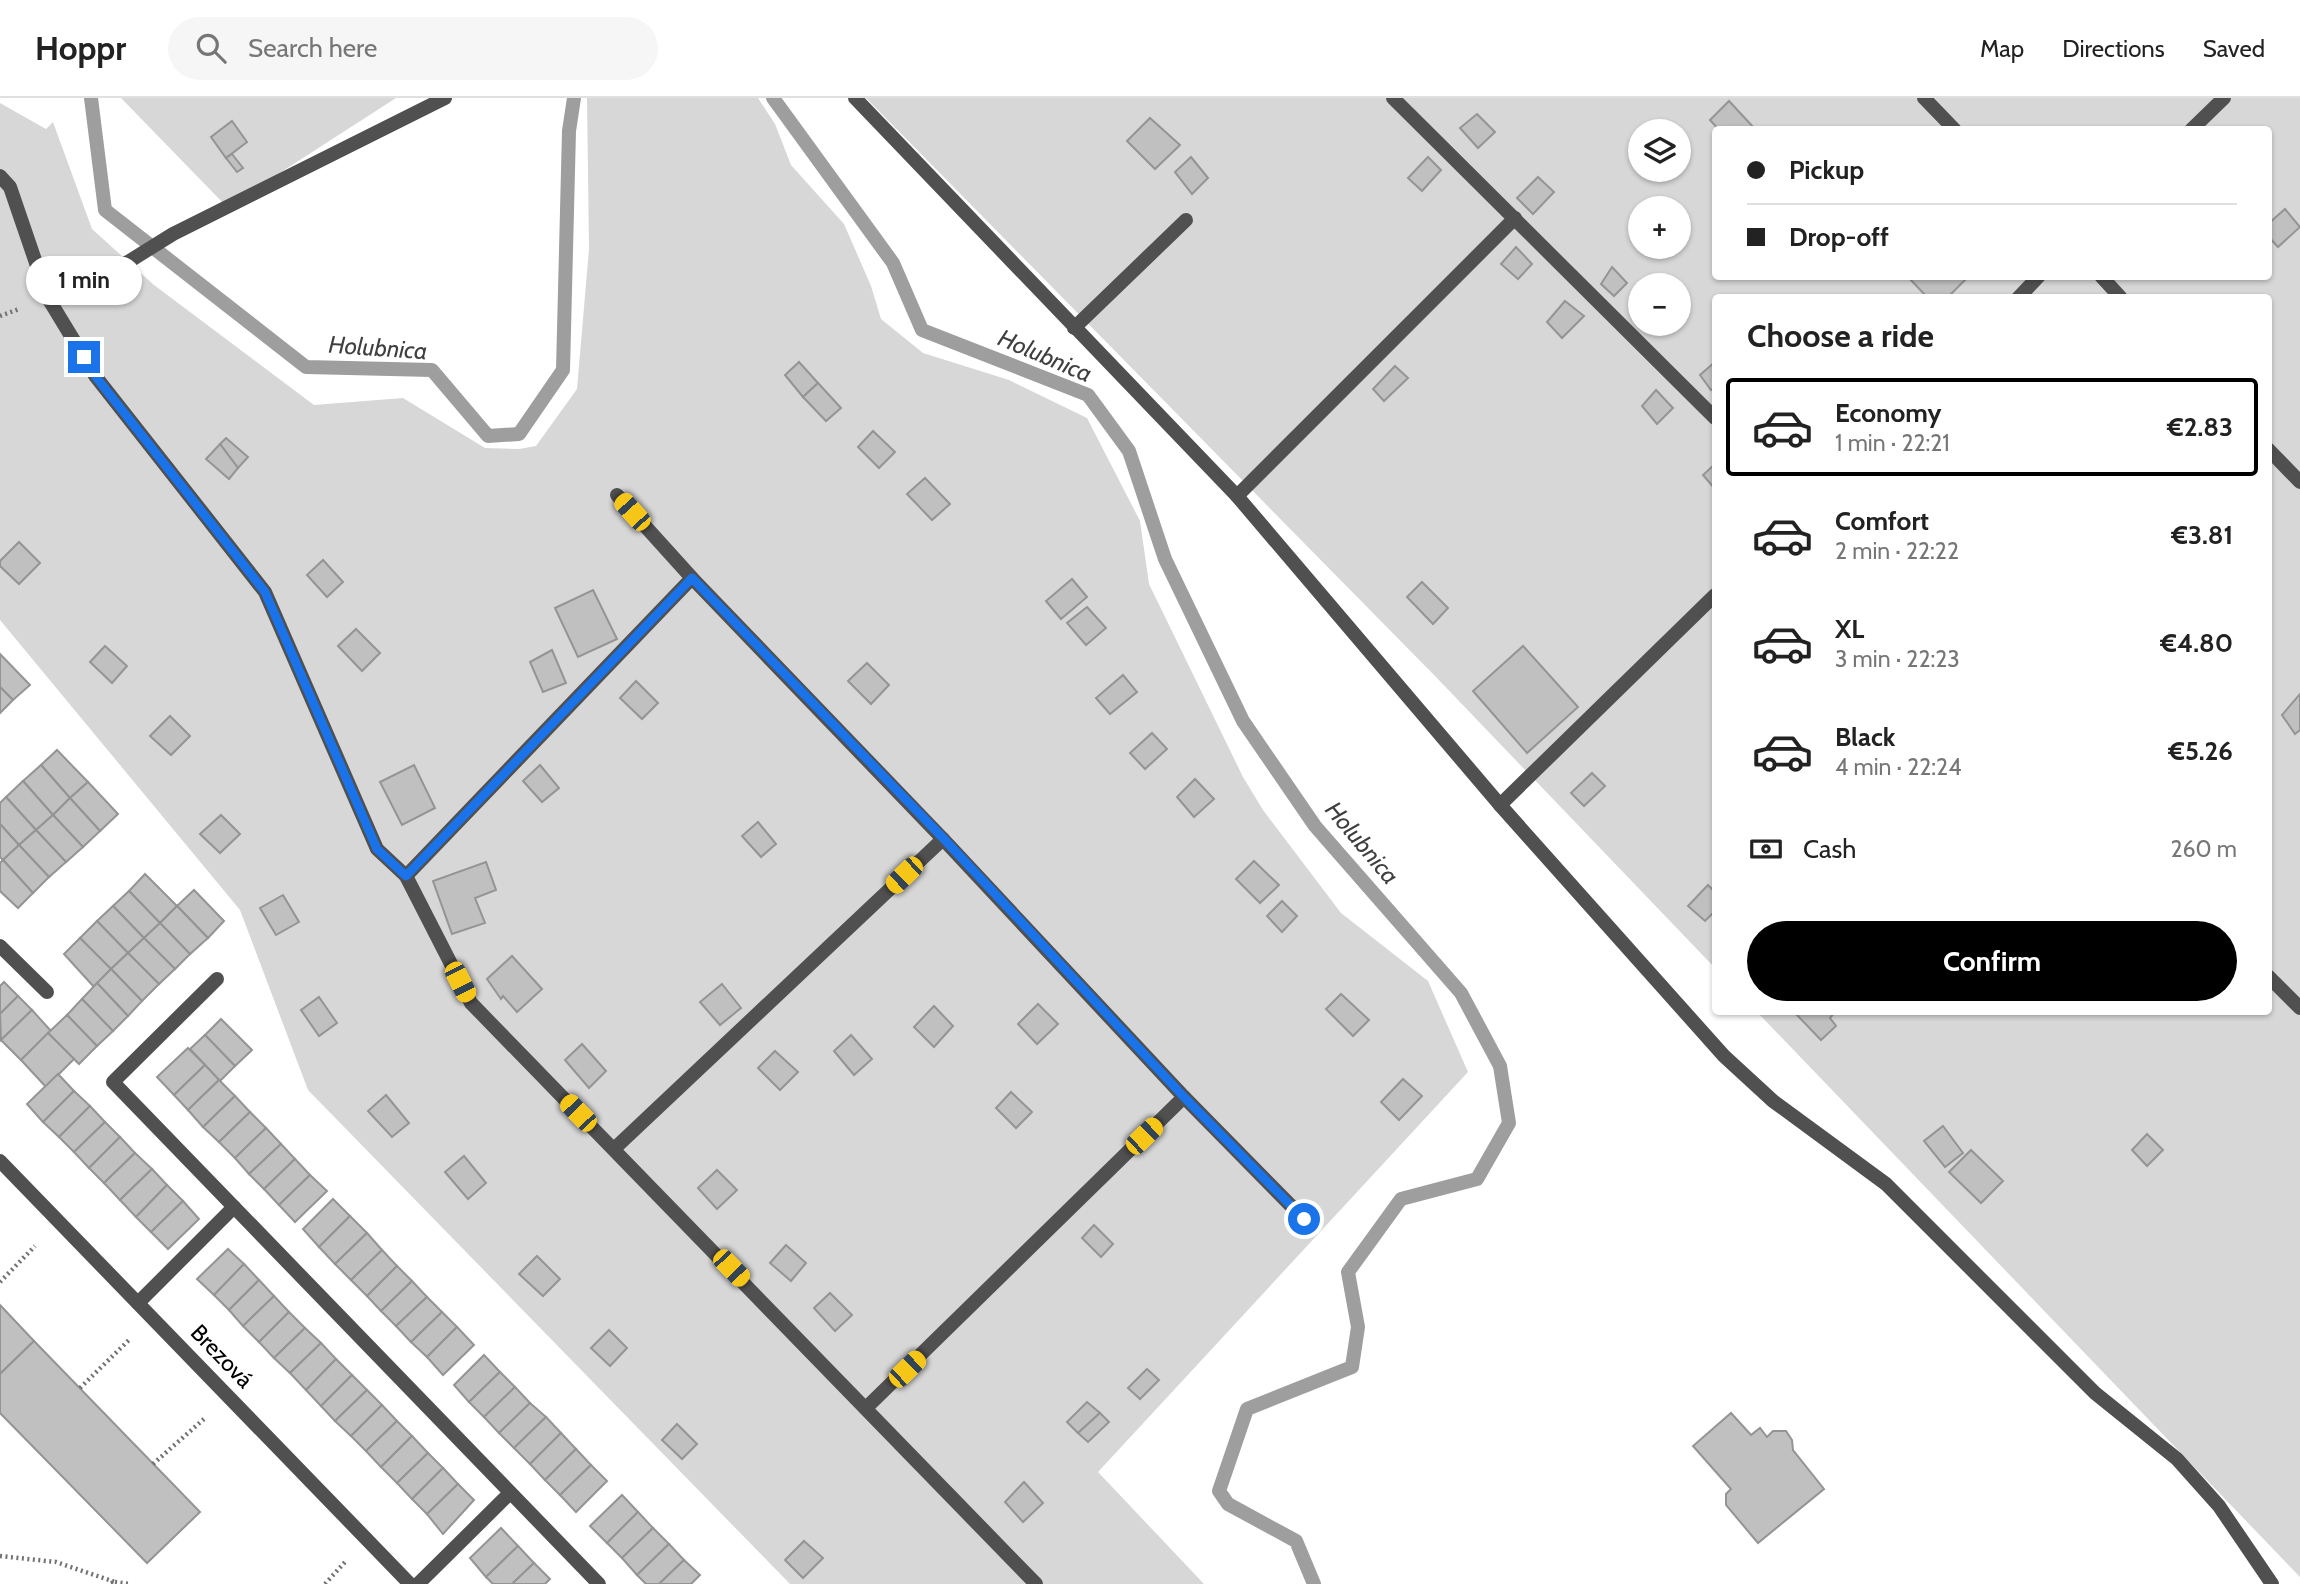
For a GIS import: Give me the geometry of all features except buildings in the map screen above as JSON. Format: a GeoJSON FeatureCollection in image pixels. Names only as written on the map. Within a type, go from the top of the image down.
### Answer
{"type":"FeatureCollection","features":[{"type":"Feature","properties":{"kind":"street"},"geometry":{"type":"LineString","coordinates":[[48,298],[128,262],[173,234],[445,98]]}},
{"type":"Feature","properties":{"kind":"street"},"geometry":{"type":"LineString","coordinates":[[855,98],[1237,496],[1500,805],[1724,1056],[1773,1101],[1886,1184],[2095,1392],[2177,1459],[2219,1506],[2272,1584]]}},
{"type":"Feature","properties":{"kind":"street"},"geometry":{"type":"LineString","coordinates":[[1393,98],[1712,415]]}},
{"type":"Feature","properties":{"kind":"street"},"geometry":{"type":"LineString","coordinates":[[1924,98],[1951,126]]}},
{"type":"Feature","properties":{"kind":"street"},"geometry":{"type":"LineString","coordinates":[[2195,126],[2224,98]]}},
{"type":"Feature","properties":{"kind":"street"},"geometry":{"type":"LineString","coordinates":[[0,176],[10,187],[48,298],[96,377],[265,592],[377,849],[406,876],[471,1003],[1036,1584]]}},
{"type":"Feature","properties":{"kind":"street"},"geometry":{"type":"LineString","coordinates":[[1237,496],[1515,218]]}},
{"type":"Feature","properties":{"kind":"street"},"geometry":{"type":"LineString","coordinates":[[1074,328],[1186,220]]}},
{"type":"Feature","properties":{"kind":"street"},"geometry":{"type":"LineString","coordinates":[[2022,294],[2035,280]]}},
{"type":"Feature","properties":{"kind":"street"},"geometry":{"type":"LineString","coordinates":[[2105,280],[2117,294]]}},
{"type":"Feature","properties":{"kind":"street"},"geometry":{"type":"LineString","coordinates":[[2272,453],[2300,482]]}},
{"type":"Feature","properties":{"kind":"street"},"geometry":{"type":"LineString","coordinates":[[617,495],[692,578],[943,838],[1184,1097],[1304,1219]]}},
{"type":"Feature","properties":{"kind":"street"},"geometry":{"type":"LineString","coordinates":[[406,876],[692,578]]}},
{"type":"Feature","properties":{"kind":"street"},"geometry":{"type":"LineString","coordinates":[[1500,805],[1712,598]]}},
{"type":"Feature","properties":{"kind":"street"},"geometry":{"type":"LineString","coordinates":[[614,1149],[943,838]]}},
{"type":"Feature","properties":{"kind":"street"},"geometry":{"type":"LineString","coordinates":[[0,946],[47,992]]}},
{"type":"Feature","properties":{"kind":"street"},"geometry":{"type":"LineString","coordinates":[[217,979],[113,1082],[599,1584]]}},
{"type":"Feature","properties":{"kind":"street"},"geometry":{"type":"LineString","coordinates":[[2272,980],[2300,1008]]}},
{"type":"Feature","properties":{"kind":"street"},"geometry":{"type":"LineString","coordinates":[[867,1408],[1184,1097]]}},
{"type":"Feature","properties":{"kind":"street","name":"Brezová"},"geometry":{"type":"LineString","coordinates":[[0,1161],[410,1584]]}},
{"type":"Feature","properties":{"kind":"street"},"geometry":{"type":"LineString","coordinates":[[138,1303],[234,1208]]}},
{"type":"Feature","properties":{"kind":"street"},"geometry":{"type":"LineString","coordinates":[[418,1584],[510,1493]]}},
{"type":"Feature","properties":{"kind":"path"},"geometry":{"type":"LineString","coordinates":[[0,1282],[35,1246]]}},
{"type":"Feature","properties":{"kind":"path"},"geometry":{"type":"LineString","coordinates":[[80,1388],[128,1340]]}},
{"type":"Feature","properties":{"kind":"path"},"geometry":{"type":"LineString","coordinates":[[153,1464],[205,1418]]}},
{"type":"Feature","properties":{"kind":"path"},"geometry":{"type":"LineString","coordinates":[[0,1556],[56,1562],[111,1583],[130,1584]]}},
{"type":"Feature","properties":{"kind":"shaded area"},"geometry":{"type":"Polygon","coordinates":[[[121,98],[396,98],[227,207],[121,98]]]}},
{"type":"Feature","properties":{"kind":"shaded area"},"geometry":{"type":"Polygon","coordinates":[[[587,98],[758,98],[775,124],[791,165],[844,224],[871,286],[881,319],[923,353],[1009,380],[1087,418],[1140,521],[1149,584],[1243,777],[1263,810],[1341,913],[1428,981],[1468,1072],[1098,1472],[1204,1584],[790,1584],[308,1090],[240,910],[0,620],[0,103],[46,129],[53,122],[92,229],[154,285],[314,405],[403,398],[485,448],[519,449],[536,446],[577,389],[589,249],[587,98]]]}},
{"type":"Feature","properties":{"kind":"shaded area"},"geometry":{"type":"Polygon","coordinates":[[[866,98],[2300,98],[2300,1577],[1760,1015],[2272,1015],[2272,294],[1712,294],[1712,965],[1435,676],[866,98]]]}},
{"type":"Feature","properties":{"kind":"waterway","name":"Holubnica"},"geometry":{"type":"LineString","coordinates":[[91,98],[105,210],[306,367],[432,370],[488,436],[519,434],[563,370],[569,131],[574,98]]}},
{"type":"Feature","properties":{"kind":"waterway","name":"Holubnica"},"geometry":{"type":"LineString","coordinates":[[773,98],[893,263],[922,330],[1088,395],[1129,451],[1165,559],[1243,721],[1315,826],[1461,993],[1500,1066],[1509,1123],[1477,1179],[1401,1199],[1348,1272],[1358,1327],[1352,1367],[1247,1409],[1219,1491],[1228,1504],[1296,1541],[1314,1584]]}},
{"type":"Feature","properties":{"kind":"route"},"geometry":{"type":"LineString","coordinates":[[84,357],[96,377],[265,592],[377,849],[406,876],[692,578],[943,838],[1184,1097],[1304,1219]]}}]}
